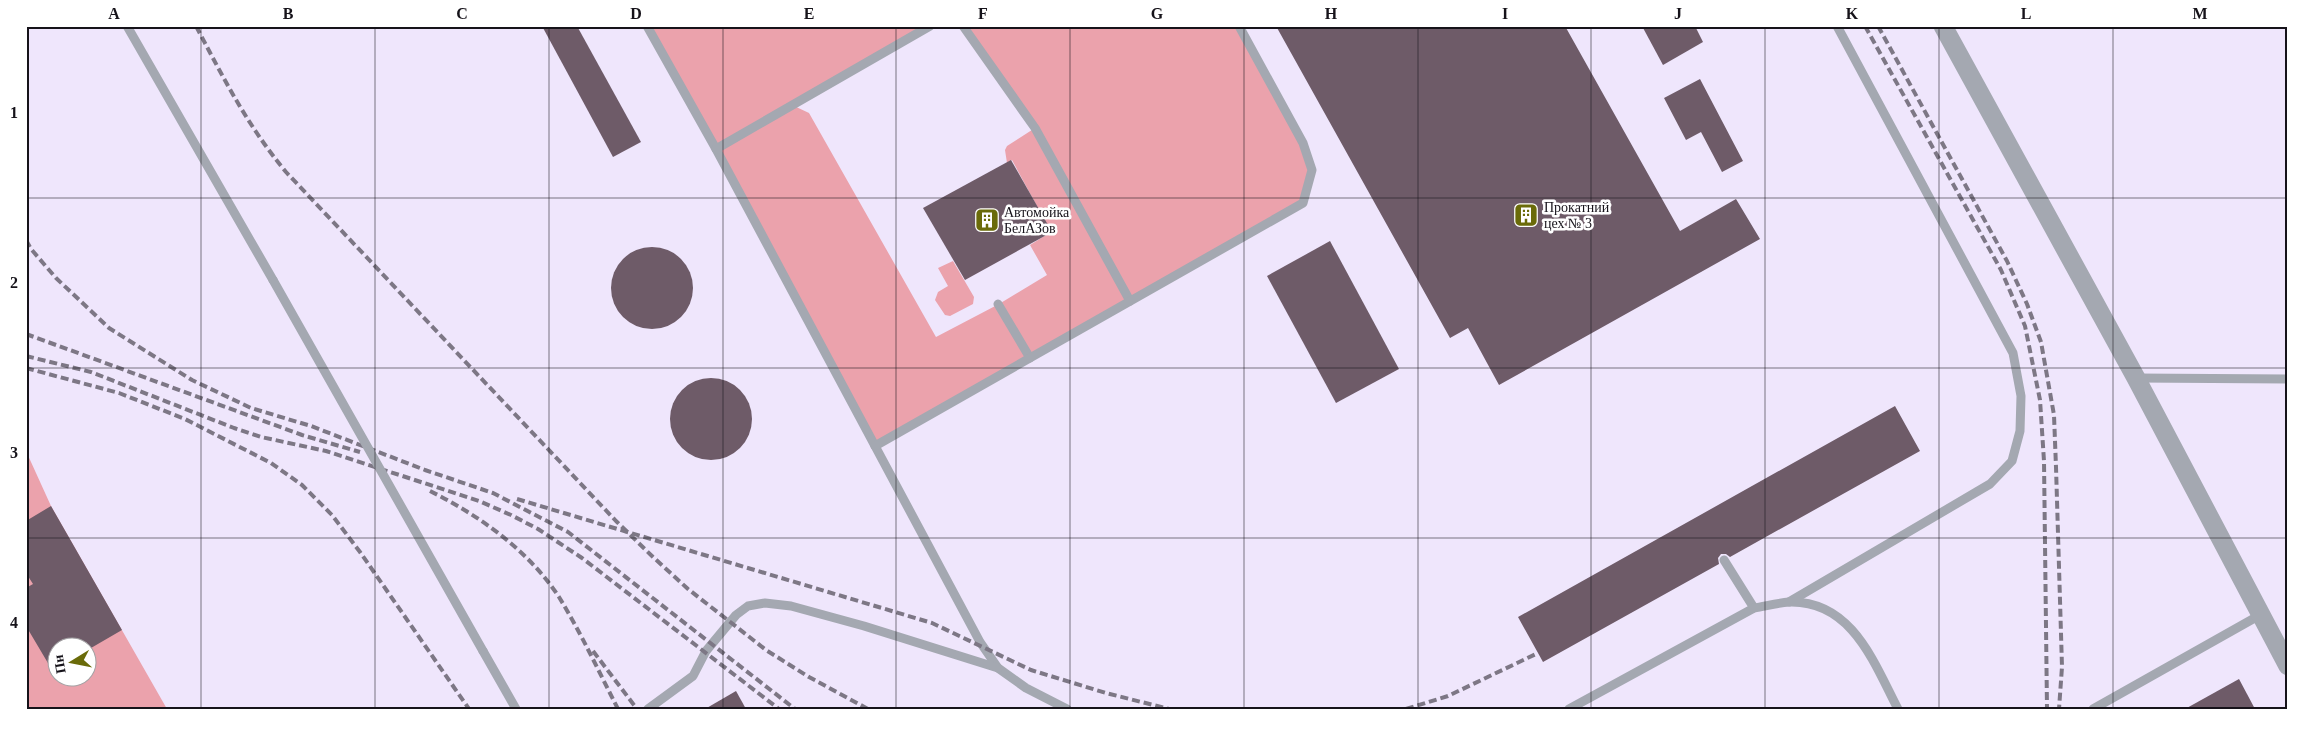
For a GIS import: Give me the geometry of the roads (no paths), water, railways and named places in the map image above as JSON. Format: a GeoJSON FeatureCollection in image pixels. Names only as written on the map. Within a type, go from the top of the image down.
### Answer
{"type":"FeatureCollection","features":[{"type":"Feature","properties":{"kind":"street"},"geometry":{"type":"LineString","coordinates":[[1943,26],[2136,378],[2288,666]]}},
{"type":"Feature","properties":{"kind":"lane"},"geometry":{"type":"LineString","coordinates":[[127,26],[516,709]]}},
{"type":"Feature","properties":{"kind":"lane"},"geometry":{"type":"LineString","coordinates":[[647,26],[716,149],[980,642],[998,668]]}},
{"type":"Feature","properties":{"kind":"lane"},"geometry":{"type":"LineString","coordinates":[[716,149],[930,26]]}},
{"type":"Feature","properties":{"kind":"lane"},"geometry":{"type":"LineString","coordinates":[[963,26],[1036,128],[1130,301]]}},
{"type":"Feature","properties":{"kind":"lane"},"geometry":{"type":"LineString","coordinates":[[875,446],[1303,203],[1312,170],[1303,142],[1239,26]]}},
{"type":"Feature","properties":{"kind":"lane"},"geometry":{"type":"LineString","coordinates":[[1789,602],[1990,484],[2012,461],[2020,431],[2022,396],[2013,353],[1837,26]]}},
{"type":"Feature","properties":{"kind":"lane"},"geometry":{"type":"LineString","coordinates":[[998,304],[1030,358]]}},
{"type":"Feature","properties":{"kind":"lane"},"geometry":{"type":"LineString","coordinates":[[2136,378],[2288,379]]}},
{"type":"Feature","properties":{"kind":"lane"},"geometry":{"type":"LineString","coordinates":[[1724,560],[1754,608]]}},
{"type":"Feature","properties":{"kind":"lane"},"geometry":{"type":"LineString","coordinates":[[1569,709],[1754,608],[1789,602],[1811,604],[1839,618],[1861,638],[1898,709]]}},
{"type":"Feature","properties":{"kind":"lane"},"geometry":{"type":"LineString","coordinates":[[648,709],[692,676],[706,651],[736,615],[748,606],[765,604],[791,606],[864,626],[998,668],[1026,688],[1067,709]]}},
{"type":"Feature","properties":{"kind":"lane"},"geometry":{"type":"LineString","coordinates":[[2093,709],[2260,615]]}},
{"type":"Feature","properties":{"kind":"railway"},"geometry":{"type":"LineString","coordinates":[[196,26],[226,83],[259,137],[286,172],[616,521],[688,589],[766,650],[809,677],[868,709]]}},
{"type":"Feature","properties":{"kind":"railway"},"geometry":{"type":"LineString","coordinates":[[1865,26],[2001,270],[2025,326],[2040,400],[2044,461],[2047,709]]}},
{"type":"Feature","properties":{"kind":"railway"},"geometry":{"type":"LineString","coordinates":[[1878,26],[2007,261],[2027,304],[2041,342],[2054,415],[2062,667],[2059,709]]}},
{"type":"Feature","properties":{"kind":"railway"},"geometry":{"type":"LineString","coordinates":[[26,240],[31,249],[56,278],[109,328],[192,380],[251,408],[311,426],[425,470],[493,493],[568,532],[795,709]]}},
{"type":"Feature","properties":{"kind":"railway"},"geometry":{"type":"LineString","coordinates":[[26,334],[302,435],[360,452]]}},
{"type":"Feature","properties":{"kind":"railway"},"geometry":{"type":"LineString","coordinates":[[26,356],[91,372],[234,428],[261,437],[326,451],[479,501],[511,515],[538,529],[582,558],[779,709]]}},
{"type":"Feature","properties":{"kind":"railway"},"geometry":{"type":"LineString","coordinates":[[26,368],[119,393],[185,419],[271,463],[302,485],[332,515],[360,552],[469,709]]}},
{"type":"Feature","properties":{"kind":"railway"},"geometry":{"type":"LineString","coordinates":[[430,491],[485,523],[518,549],[547,580],[575,624],[618,709]]}},
{"type":"Feature","properties":{"kind":"railway"},"geometry":{"type":"LineString","coordinates":[[517,499],[932,623],[1031,670],[1106,693],[1169,709]]}},
{"type":"Feature","properties":{"kind":"railway"},"geometry":{"type":"LineString","coordinates":[[593,651],[637,709]]}},
{"type":"Feature","properties":{"kind":"railway"},"geometry":{"type":"LineString","coordinates":[[1406,709],[1448,696],[1538,653]]}},
{"type":"Feature","properties":{"kind":"place","name":"Прокатний цех № 3"},"geometry":{"type":"Point","coordinates":[1526,215]}},
{"type":"Feature","properties":{"kind":"place","name":"Автомойка БелАЗов"},"geometry":{"type":"Point","coordinates":[987,220]}}]}
